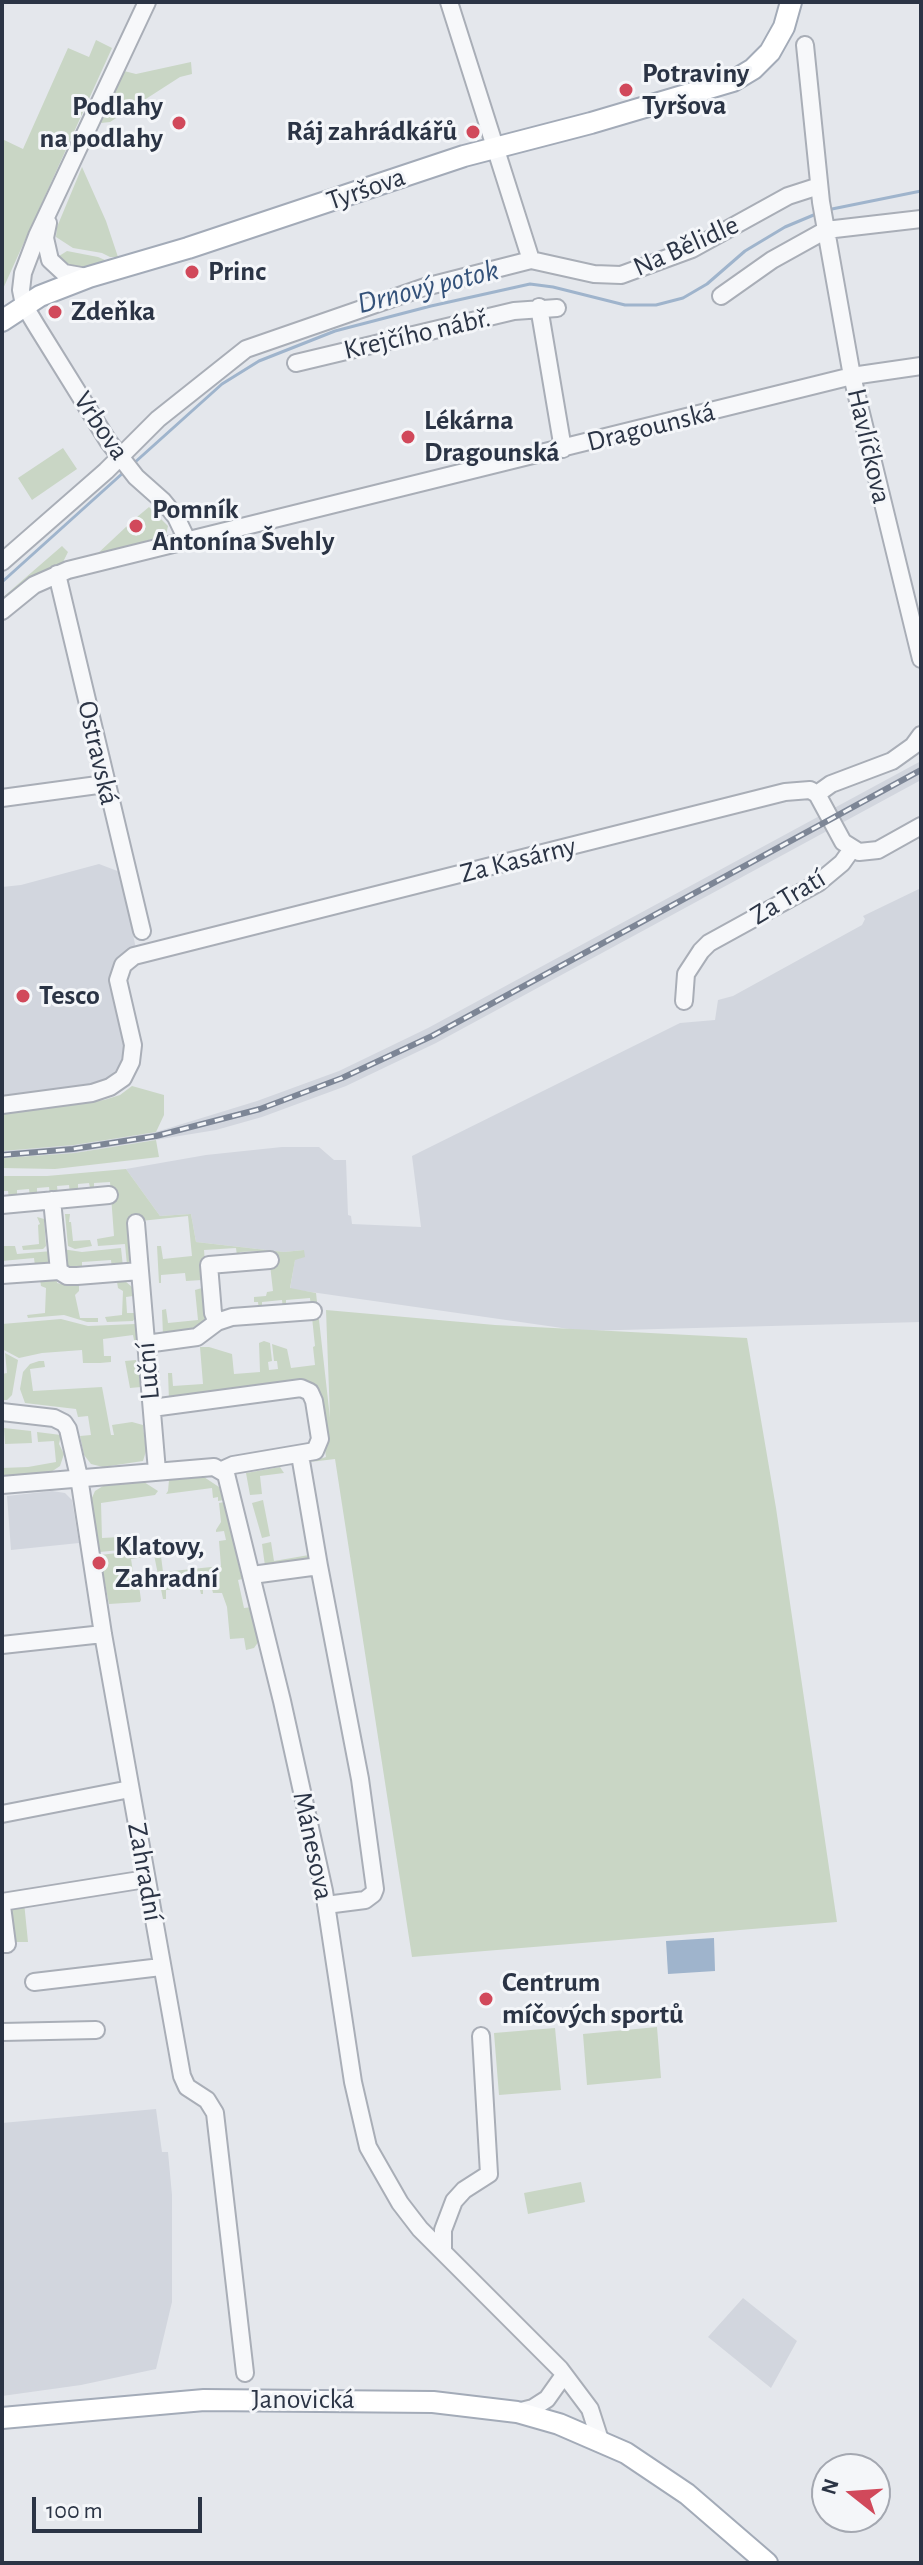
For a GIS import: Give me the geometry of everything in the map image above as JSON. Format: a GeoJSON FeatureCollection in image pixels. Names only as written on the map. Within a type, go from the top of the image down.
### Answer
{"type":"FeatureCollection","features":[{"type":"Feature","properties":{"kind":"main road","name":"Tyršova"},"geometry":{"type":"LineString","coordinates":[[2,321],[50,291],[89,277],[188,248],[494,147],[718,86],[744,75],[761,62],[778,39],[791,2]]}},
{"type":"Feature","properties":{"kind":"main road","name":"Janovická"},"geometry":{"type":"LineString","coordinates":[[2,2418],[204,2400],[433,2402],[517,2412],[600,2440],[669,2481],[767,2563]]}},
{"type":"Feature","properties":{"kind":"street"},"geometry":{"type":"LineString","coordinates":[[24,305],[21,290],[23,273],[51,205],[147,2]]}},
{"type":"Feature","properties":{"kind":"street"},"geometry":{"type":"LineString","coordinates":[[449,2],[531,260]]}},
{"type":"Feature","properties":{"kind":"street"},"geometry":{"type":"LineString","coordinates":[[805,45],[820,194]]}},
{"type":"Feature","properties":{"kind":"street","name":"Havlíčkova"},"geometry":{"type":"LineString","coordinates":[[820,194],[852,376],[921,659]]}},
{"type":"Feature","properties":{"kind":"street","name":"Na Bělidle"},"geometry":{"type":"LineString","coordinates":[[2,562],[121,458],[158,419],[246,349],[425,287],[531,260],[594,274],[621,275],[692,249],[788,196],[820,194]]}},
{"type":"Feature","properties":{"kind":"street"},"geometry":{"type":"LineString","coordinates":[[51,205],[45,238],[50,260],[64,273],[89,277]]}},
{"type":"Feature","properties":{"kind":"street"},"geometry":{"type":"LineString","coordinates":[[721,296],[825,225],[921,219]]}},
{"type":"Feature","properties":{"kind":"street","name":"Vrbova"},"geometry":{"type":"LineString","coordinates":[[24,305],[121,458],[176,517],[187,540]]}},
{"type":"Feature","properties":{"kind":"street"},"geometry":{"type":"LineString","coordinates":[[539,307],[563,449]]}},
{"type":"Feature","properties":{"kind":"street","name":"Krejčího nábř."},"geometry":{"type":"LineString","coordinates":[[296,363],[473,320],[539,307],[557,308]]}},
{"type":"Feature","properties":{"kind":"street","name":"Dragounská"},"geometry":{"type":"LineString","coordinates":[[2,611],[34,585],[57,574],[852,376],[921,366]]}},
{"type":"Feature","properties":{"kind":"street","name":"Ostravská"},"geometry":{"type":"LineString","coordinates":[[57,574],[142,931]]}},
{"type":"Feature","properties":{"kind":"street","name":"Za Kasárny"},"geometry":{"type":"LineString","coordinates":[[2,1105],[92,1093],[110,1087],[123,1078],[131,1062],[133,1045],[118,980],[124,964],[140,954],[785,792],[810,790],[817,794],[831,784],[892,761],[913,746],[921,735]]}},
{"type":"Feature","properties":{"kind":"street"},"geometry":{"type":"LineString","coordinates":[[2,798],[105,784]]}},
{"type":"Feature","properties":{"kind":"street"},"geometry":{"type":"LineString","coordinates":[[817,794],[840,838],[852,849]]}},
{"type":"Feature","properties":{"kind":"street","name":"Za Tratí"},"geometry":{"type":"LineString","coordinates":[[684,1001],[686,974],[709,943],[818,883],[842,863],[852,849],[878,850],[921,826]]}},
{"type":"Feature","properties":{"kind":"street"},"geometry":{"type":"LineString","coordinates":[[2,1205],[109,1195]]}},
{"type":"Feature","properties":{"kind":"street"},"geometry":{"type":"LineString","coordinates":[[52,1200],[59,1271]]}},
{"type":"Feature","properties":{"kind":"street","name":"Luční"},"geometry":{"type":"LineString","coordinates":[[136,1223],[157,1471]]}},
{"type":"Feature","properties":{"kind":"street"},"geometry":{"type":"LineString","coordinates":[[217,1322],[213,1313],[209,1265],[270,1260]]}},
{"type":"Feature","properties":{"kind":"street"},"geometry":{"type":"LineString","coordinates":[[2,1275],[59,1271],[67,1276],[77,1276],[140,1271]]}},
{"type":"Feature","properties":{"kind":"street"},"geometry":{"type":"LineString","coordinates":[[146,1344],[197,1337],[217,1322],[232,1317],[313,1311]]}},
{"type":"Feature","properties":{"kind":"street"},"geometry":{"type":"LineString","coordinates":[[2,1485],[214,1467],[222,1470],[233,1465],[312,1453],[319,1443],[314,1401],[307,1390],[301,1388],[152,1408]]}},
{"type":"Feature","properties":{"kind":"street","name":"Zahradní"},"geometry":{"type":"LineString","coordinates":[[2,1412],[54,1418],[64,1423],[79,1477],[103,1634],[183,2080],[190,2089],[207,2100],[215,2113],[245,2373]]}},
{"type":"Feature","properties":{"kind":"street"},"geometry":{"type":"LineString","coordinates":[[300,1455],[360,1779],[375,1889],[365,1900],[326,1905]]}},
{"type":"Feature","properties":{"kind":"street","name":"Mánesova"},"geometry":{"type":"LineString","coordinates":[[222,1470],[229,1481],[252,1575],[326,1905],[353,2082],[368,2147],[400,2203],[420,2229],[564,2375],[590,2409],[600,2440]]}},
{"type":"Feature","properties":{"kind":"street"},"geometry":{"type":"LineString","coordinates":[[252,1575],[319,1566]]}},
{"type":"Feature","properties":{"kind":"street"},"geometry":{"type":"LineString","coordinates":[[2,1645],[103,1634]]}},
{"type":"Feature","properties":{"kind":"street"},"geometry":{"type":"LineString","coordinates":[[2,1814],[130,1789]]}},
{"type":"Feature","properties":{"kind":"street"},"geometry":{"type":"LineString","coordinates":[[10,1944],[2,1904],[146,1879]]}},
{"type":"Feature","properties":{"kind":"street"},"geometry":{"type":"LineString","coordinates":[[34,1982],[161,1967]]}},
{"type":"Feature","properties":{"kind":"street"},"geometry":{"type":"LineString","coordinates":[[2,2032],[96,2030]]}},
{"type":"Feature","properties":{"kind":"street"},"geometry":{"type":"LineString","coordinates":[[443,2250],[443,2230],[454,2201],[464,2190],[489,2174],[481,2036]]}},
{"type":"Feature","properties":{"kind":"street"},"geometry":{"type":"LineString","coordinates":[[517,2412],[533,2408],[547,2399],[564,2375]]}},
{"type":"Feature","properties":{"kind":"shaded area"},"geometry":{"type":"Polygon","coordinates":[[[921,761],[921,780],[436,1043],[346,1086],[262,1117],[216,1130],[75,1153],[2,1158],[2,1151],[74,1145],[156,1132],[257,1101],[339,1071],[428,1028],[921,761]]]}},
{"type":"Feature","properties":{"kind":"shaded area"},"geometry":{"type":"Polygon","coordinates":[[[99,864],[120,872],[136,949],[119,956],[111,974],[126,1038],[121,1061],[101,1083],[2,1096],[2,887],[21,885],[99,864]]]}},
{"type":"Feature","properties":{"kind":"shaded area"},"geometry":{"type":"Polygon","coordinates":[[[921,888],[921,1322],[583,1331],[290,1289],[295,1259],[304,1250],[284,1252],[196,1242],[191,1214],[160,1216],[126,1169],[206,1155],[282,1147],[319,1147],[334,1160],[346,1160],[348,1215],[352,1224],[421,1227],[412,1156],[680,1023],[715,1020],[718,1000],[733,996],[862,925],[863,916],[921,888]]]}},
{"type":"Feature","properties":{"kind":"shaded area"},"geometry":{"type":"Polygon","coordinates":[[[52,1491],[65,1493],[72,1500],[79,1543],[11,1550],[7,1496],[52,1491]]]}},
{"type":"Feature","properties":{"kind":"shaded area"},"geometry":{"type":"Polygon","coordinates":[[[156,2109],[162,2152],[168,2152],[172,2195],[172,2302],[156,2369],[81,2385],[2,2396],[2,2123],[156,2109]]]}},
{"type":"Feature","properties":{"kind":"shaded area"},"geometry":{"type":"Polygon","coordinates":[[[743,2298],[797,2341],[771,2388],[708,2337],[743,2298]]]}},
{"type":"Feature","properties":{"kind":"green space"},"geometry":{"type":"Polygon","coordinates":[[[96,40],[112,48],[2,291],[2,139],[23,149],[68,48],[89,57],[96,40]]]}},
{"type":"Feature","properties":{"kind":"green space"},"geometry":{"type":"Polygon","coordinates":[[[191,62],[192,74],[180,77],[110,122],[101,123],[124,71],[136,74],[191,62]]]}},
{"type":"Feature","properties":{"kind":"green space"},"geometry":{"type":"Polygon","coordinates":[[[82,167],[118,257],[73,248],[56,237],[57,227],[82,167]]]}},
{"type":"Feature","properties":{"kind":"green space"},"geometry":{"type":"Polygon","coordinates":[[[67,251],[98,257],[107,264],[74,271],[56,258],[67,251]]]}},
{"type":"Feature","properties":{"kind":"green space"},"geometry":{"type":"Polygon","coordinates":[[[63,448],[77,469],[32,500],[18,478],[63,448]]]}},
{"type":"Feature","properties":{"kind":"green space"},"geometry":{"type":"Polygon","coordinates":[[[149,507],[168,526],[166,535],[95,556],[127,526],[136,536],[146,527],[137,517],[149,507]]]}},
{"type":"Feature","properties":{"kind":"green space"},"geometry":{"type":"Polygon","coordinates":[[[62,546],[68,552],[62,564],[53,566],[29,582],[2,604],[2,598],[62,546]]]}},
{"type":"Feature","properties":{"kind":"green space"},"geometry":{"type":"Polygon","coordinates":[[[132,1086],[164,1095],[164,1115],[156,1132],[74,1145],[2,1151],[2,1112],[104,1100],[120,1095],[132,1086]]]}},
{"type":"Feature","properties":{"kind":"green space"},"geometry":{"type":"Polygon","coordinates":[[[156,1140],[159,1157],[55,1169],[2,1168],[2,1158],[75,1153],[156,1140]]]}},
{"type":"Feature","properties":{"kind":"green space"},"geometry":{"type":"Polygon","coordinates":[[[126,1169],[160,1216],[191,1214],[196,1242],[284,1252],[304,1250],[305,1257],[295,1260],[290,1288],[316,1293],[330,1418],[326,1310],[495,1325],[747,1338],[776,1508],[837,1922],[412,1957],[335,1459],[310,1462],[326,1457],[317,1395],[169,1400],[168,1373],[172,1373],[173,1386],[203,1384],[200,1347],[232,1354],[234,1374],[260,1372],[259,1343],[264,1341],[270,1343],[272,1361],[268,1362],[269,1370],[278,1369],[272,1344],[287,1349],[291,1368],[315,1365],[310,1298],[286,1300],[286,1309],[283,1309],[282,1300],[262,1302],[262,1311],[259,1311],[254,1297],[266,1296],[267,1292],[273,1291],[270,1265],[258,1251],[240,1252],[237,1256],[236,1248],[204,1250],[208,1301],[205,1302],[206,1321],[194,1329],[172,1331],[172,1335],[163,1336],[162,1310],[166,1309],[168,1323],[198,1320],[195,1290],[202,1288],[202,1280],[186,1281],[185,1273],[161,1275],[159,1283],[157,1246],[161,1246],[163,1259],[192,1256],[188,1216],[131,1222],[133,1255],[127,1265],[125,1244],[98,1246],[97,1239],[114,1236],[110,1182],[94,1183],[94,1191],[91,1192],[89,1183],[78,1184],[78,1193],[70,1194],[69,1185],[57,1186],[58,1195],[50,1195],[49,1187],[37,1188],[37,1197],[30,1197],[29,1189],[17,1190],[17,1198],[9,1199],[8,1191],[2,1191],[2,1176],[47,1176],[126,1169]]]}},
{"type":"Feature","properties":{"kind":"green space"},"geometry":{"type":"Polygon","coordinates":[[[65,1214],[70,1214],[73,1241],[90,1240],[92,1246],[75,1249],[68,1246],[65,1214]]]}},
{"type":"Feature","properties":{"kind":"green space"},"geometry":{"type":"Polygon","coordinates":[[[37,1217],[44,1219],[46,1246],[43,1249],[23,1250],[22,1246],[39,1244],[40,1224],[37,1217]]]}},
{"type":"Feature","properties":{"kind":"green space"},"geometry":{"type":"Polygon","coordinates":[[[2,1246],[15,1246],[17,1254],[52,1251],[51,1260],[35,1266],[34,1258],[2,1261],[2,1246]]]}},
{"type":"Feature","properties":{"kind":"green space"},"geometry":{"type":"Polygon","coordinates":[[[121,1248],[123,1267],[112,1269],[111,1260],[82,1262],[82,1271],[66,1268],[62,1249],[82,1252],[121,1248]]]}},
{"type":"Feature","properties":{"kind":"green space"},"geometry":{"type":"Polygon","coordinates":[[[40,1279],[79,1285],[75,1295],[80,1318],[98,1318],[98,1322],[64,1315],[28,1318],[27,1315],[45,1313],[46,1288],[41,1286],[40,1279]]]}},
{"type":"Feature","properties":{"kind":"green space"},"geometry":{"type":"Polygon","coordinates":[[[125,1281],[132,1287],[133,1296],[126,1297],[127,1313],[135,1313],[135,1318],[133,1321],[107,1322],[105,1317],[122,1315],[123,1291],[118,1288],[117,1282],[125,1281]]]}},
{"type":"Feature","properties":{"kind":"green space"},"geometry":{"type":"Polygon","coordinates":[[[61,1319],[88,1326],[135,1324],[138,1345],[135,1345],[133,1335],[103,1339],[104,1356],[111,1356],[111,1362],[100,1363],[83,1363],[82,1350],[19,1358],[2,1349],[2,1324],[61,1319]]]}},
{"type":"Feature","properties":{"kind":"green space"},"geometry":{"type":"Polygon","coordinates":[[[5,1353],[18,1360],[12,1395],[2,1400],[2,1374],[7,1373],[5,1353]]]}},
{"type":"Feature","properties":{"kind":"green space"},"geometry":{"type":"Polygon","coordinates":[[[136,1360],[141,1387],[130,1388],[125,1361],[136,1360]]]}},
{"type":"Feature","properties":{"kind":"green space"},"geometry":{"type":"Polygon","coordinates":[[[44,1361],[45,1367],[30,1369],[33,1391],[102,1387],[111,1435],[114,1435],[112,1425],[132,1422],[143,1425],[146,1451],[143,1461],[103,1467],[91,1464],[84,1455],[80,1436],[91,1435],[88,1416],[78,1417],[76,1409],[25,1403],[20,1389],[23,1372],[30,1364],[44,1361]]]}},
{"type":"Feature","properties":{"kind":"green space"},"geometry":{"type":"Polygon","coordinates":[[[4,1428],[31,1431],[32,1443],[5,1444],[4,1428]]]}},
{"type":"Feature","properties":{"kind":"green space"},"geometry":{"type":"Polygon","coordinates":[[[37,1432],[61,1435],[59,1444],[64,1454],[60,1466],[51,1472],[2,1477],[2,1468],[56,1462],[54,1441],[38,1442],[37,1432]]]}},
{"type":"Feature","properties":{"kind":"green space"},"geometry":{"type":"Polygon","coordinates":[[[280,1467],[284,1473],[260,1476],[262,1494],[250,1495],[246,1473],[280,1467]]]}},
{"type":"Feature","properties":{"kind":"green space"},"geometry":{"type":"Polygon","coordinates":[[[204,1477],[219,1487],[224,1500],[213,1498],[212,1488],[166,1494],[169,1480],[204,1477]]]}},
{"type":"Feature","properties":{"kind":"green space"},"geometry":{"type":"Polygon","coordinates":[[[144,1482],[158,1491],[155,1495],[101,1503],[102,1538],[138,1536],[140,1545],[157,1543],[157,1546],[100,1552],[91,1500],[95,1491],[103,1486],[144,1482]]]}},
{"type":"Feature","properties":{"kind":"green space"},"geometry":{"type":"Polygon","coordinates":[[[263,1500],[270,1536],[262,1538],[252,1503],[263,1500]]]}},
{"type":"Feature","properties":{"kind":"green space"},"geometry":{"type":"Polygon","coordinates":[[[224,1502],[242,1579],[238,1580],[244,1608],[253,1607],[250,1610],[259,1641],[254,1648],[246,1650],[244,1638],[230,1639],[227,1607],[222,1593],[213,1593],[211,1585],[203,1586],[203,1594],[199,1586],[166,1590],[166,1599],[163,1599],[153,1550],[160,1548],[163,1572],[221,1566],[219,1541],[226,1540],[224,1531],[216,1530],[221,1522],[219,1503],[224,1502]]]}},
{"type":"Feature","properties":{"kind":"green space"},"geometry":{"type":"Polygon","coordinates":[[[271,1542],[274,1561],[309,1555],[311,1560],[265,1566],[262,1544],[271,1542]]]}},
{"type":"Feature","properties":{"kind":"green space"},"geometry":{"type":"Polygon","coordinates":[[[151,1549],[151,1556],[131,1559],[135,1585],[139,1585],[140,1602],[109,1604],[102,1569],[106,1568],[100,1555],[151,1549]]]}},
{"type":"Feature","properties":{"kind":"green space"},"geometry":{"type":"Polygon","coordinates":[[[24,1902],[28,1942],[14,1942],[10,1906],[24,1902]]]}},
{"type":"Feature","properties":{"kind":"green space"},"geometry":{"type":"Polygon","coordinates":[[[657,2027],[661,2078],[587,2085],[583,2034],[657,2027]]]}},
{"type":"Feature","properties":{"kind":"green space"},"geometry":{"type":"Polygon","coordinates":[[[555,2028],[561,2090],[499,2095],[494,2033],[555,2028]]]}},
{"type":"Feature","properties":{"kind":"green space"},"geometry":{"type":"Polygon","coordinates":[[[581,2182],[585,2202],[528,2214],[524,2193],[581,2182]]]}},
{"type":"Feature","properties":{"kind":"water"},"geometry":{"type":"Polygon","coordinates":[[[714,1938],[715,1971],[668,1974],[666,1941],[714,1938]]]}},
{"type":"Feature","properties":{"kind":"waterway","name":"Drnový potok"},"geometry":{"type":"LineString","coordinates":[[827,210],[921,191]]}},
{"type":"Feature","properties":{"kind":"waterway","name":"Drnový potok"},"geometry":{"type":"LineString","coordinates":[[133,464],[222,384],[259,361],[335,331],[530,284],[625,305],[656,305],[683,298],[707,284],[745,251],[785,227],[816,214]]}},
{"type":"Feature","properties":{"kind":"waterway","name":"Drnový potok"},"geometry":{"type":"LineString","coordinates":[[2,582],[124,472]]}},
{"type":"Feature","properties":{"kind":"railway"},"geometry":{"type":"LineString","coordinates":[[2,1155],[73,1149],[156,1136],[260,1109],[342,1078],[432,1036],[921,770]]}},
{"type":"Feature","properties":{"kind":"place","name":"Potraviny Tyršova"},"geometry":{"type":"Point","coordinates":[626,90]}},
{"type":"Feature","properties":{"kind":"place","name":"Podlahy na podlahy"},"geometry":{"type":"Point","coordinates":[179,123]}},
{"type":"Feature","properties":{"kind":"place","name":"Ráj zahrádkářů"},"geometry":{"type":"Point","coordinates":[473,132]}},
{"type":"Feature","properties":{"kind":"place","name":"Princ"},"geometry":{"type":"Point","coordinates":[192,272]}},
{"type":"Feature","properties":{"kind":"place","name":"Zdeňka"},"geometry":{"type":"Point","coordinates":[55,312]}},
{"type":"Feature","properties":{"kind":"place","name":"Lékárna Dragounská"},"geometry":{"type":"Point","coordinates":[408,437]}},
{"type":"Feature","properties":{"kind":"place","name":"Pomník Antonína Švehly"},"geometry":{"type":"Point","coordinates":[136,526]}},
{"type":"Feature","properties":{"kind":"place","name":"Tesco"},"geometry":{"type":"Point","coordinates":[23,996]}},
{"type":"Feature","properties":{"kind":"place","name":"Klatovy, Zahradní"},"geometry":{"type":"Point","coordinates":[99,1563]}},
{"type":"Feature","properties":{"kind":"place","name":"Centrum míčových sportů"},"geometry":{"type":"Point","coordinates":[486,1999]}}]}
